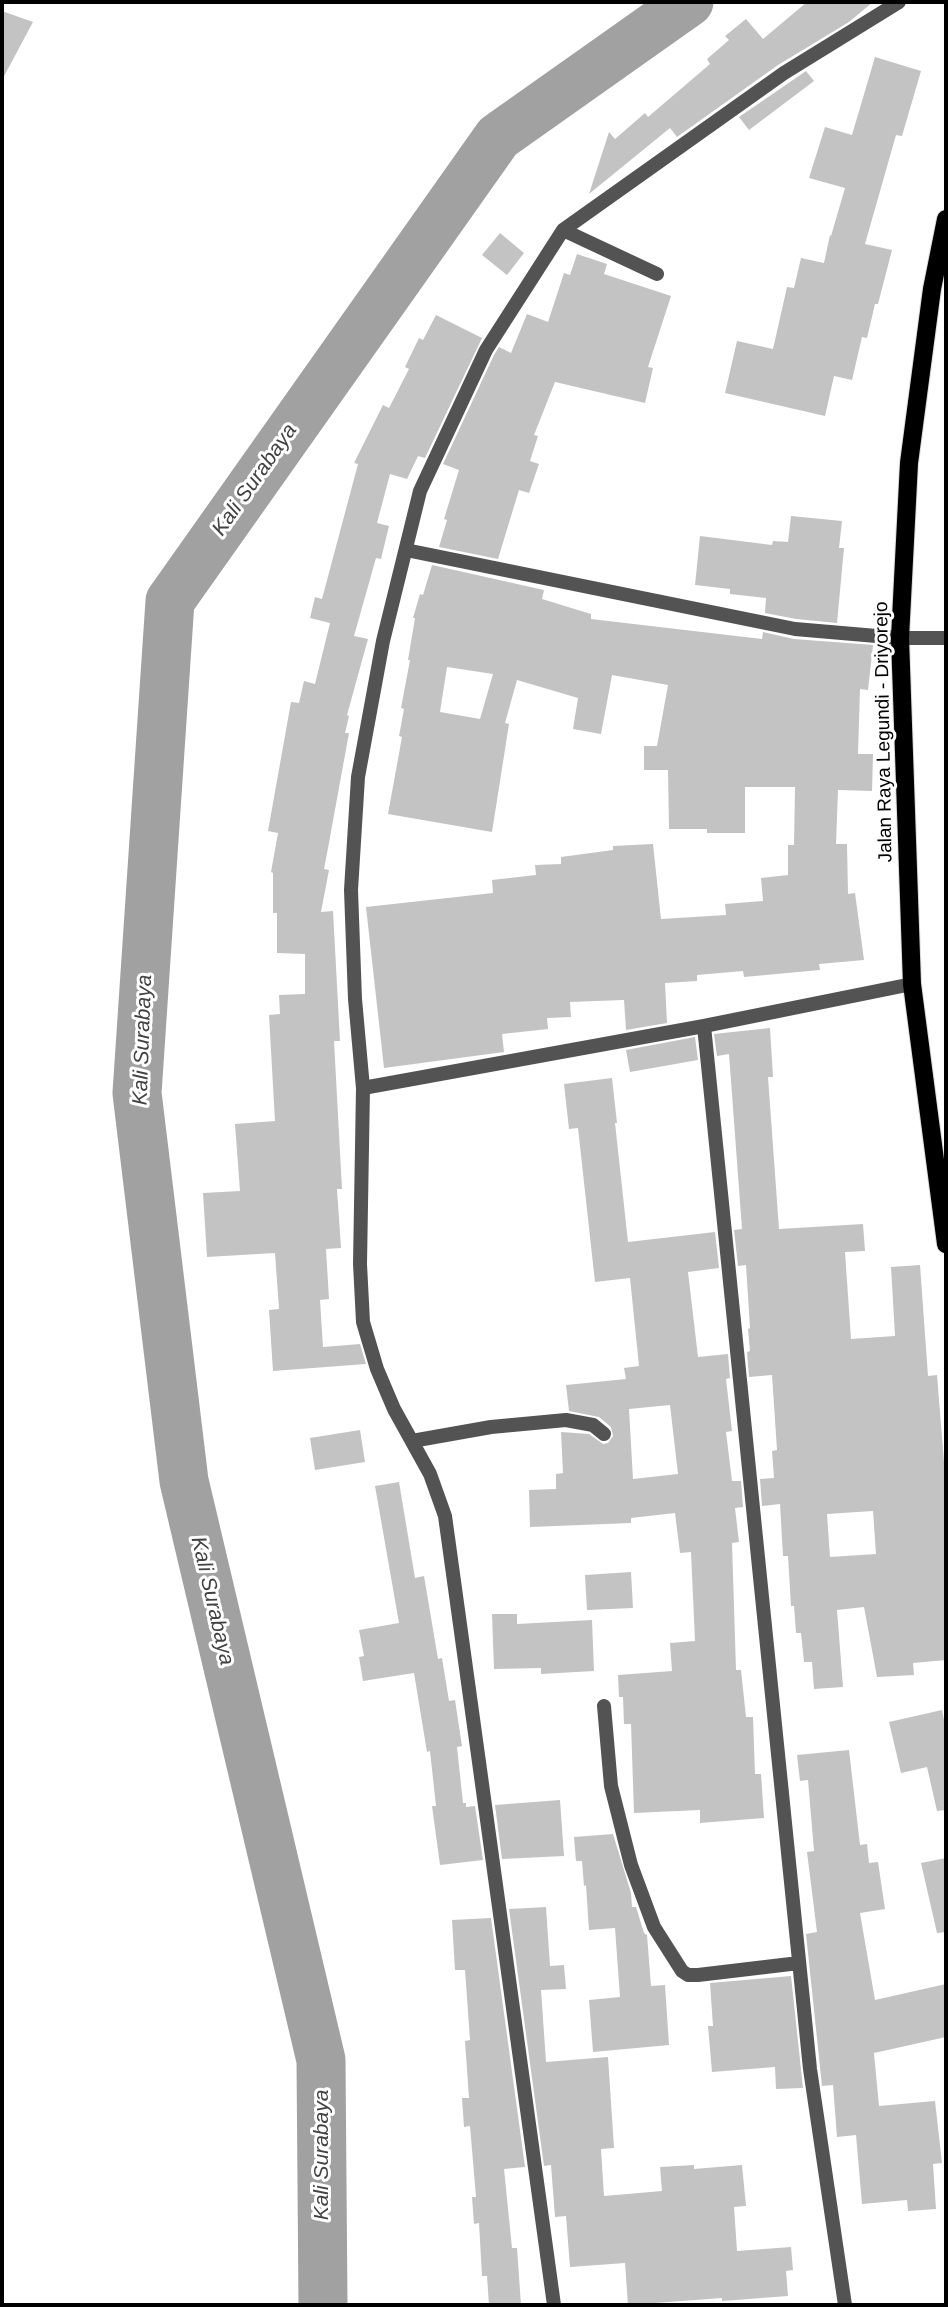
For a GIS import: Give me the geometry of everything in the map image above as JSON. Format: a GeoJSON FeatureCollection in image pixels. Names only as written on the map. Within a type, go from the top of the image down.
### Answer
{"type":"FeatureCollection","features":[{"type":"Feature","properties":{"kind":"main road","name":"Jalan Raya Legundi - Driyorejo"},"geometry":{"type":"LineString","coordinates":[[946,219],[932,289],[908,463],[900,638],[912,984],[946,1244]]}},
{"type":"Feature","properties":{"kind":"street"},"geometry":{"type":"LineString","coordinates":[[554,2305],[445,1516],[430,1474],[394,1409],[376,1369],[363,1322],[360,1264],[363,1087],[355,999],[351,890],[358,778],[383,641],[420,491],[486,350],[562,230],[784,73],[899,2]]}},
{"type":"Feature","properties":{"kind":"street"},"geometry":{"type":"LineString","coordinates":[[562,230],[657,274]]}},
{"type":"Feature","properties":{"kind":"street"},"geometry":{"type":"LineString","coordinates":[[406,550],[795,629],[900,638],[946,638]]}},
{"type":"Feature","properties":{"kind":"street"},"geometry":{"type":"LineString","coordinates":[[363,1087],[704,1026],[912,984]]}},
{"type":"Feature","properties":{"kind":"street"},"geometry":{"type":"LineString","coordinates":[[704,1026],[810,2069],[845,2305]]}},
{"type":"Feature","properties":{"kind":"street"},"geometry":{"type":"LineString","coordinates":[[412,1441],[491,1427],[566,1420],[593,1425],[604,1434]]}},
{"type":"Feature","properties":{"kind":"street"},"geometry":{"type":"LineString","coordinates":[[604,1706],[611,1787],[631,1865],[654,1927],[682,1971],[688,1975],[698,1975],[799,1963]]}},
{"type":"Feature","properties":{"kind":"building"},"geometry":{"type":"Polygon","coordinates":[[[807,2],[873,2],[849,22],[778,65],[677,137],[670,128],[589,194],[609,132],[615,139],[645,113],[648,117],[710,64],[707,59],[729,40],[725,36],[746,19],[763,39],[807,2]]]}},
{"type":"Feature","properties":{"kind":"building"},"geometry":{"type":"Polygon","coordinates":[[[2,11],[33,22],[2,80],[2,11]]]}},
{"type":"Feature","properties":{"kind":"building"},"geometry":{"type":"Polygon","coordinates":[[[875,57],[921,71],[902,136],[896,135],[865,244],[892,250],[867,338],[862,337],[852,380],[834,376],[825,416],[725,393],[737,341],[773,349],[787,287],[794,288],[801,258],[824,263],[845,188],[809,178],[825,127],[852,135],[875,57]]]}},
{"type":"Feature","properties":{"kind":"building"},"geometry":{"type":"Polygon","coordinates":[[[806,71],[814,81],[749,130],[739,117],[806,71]]]}},
{"type":"Feature","properties":{"kind":"building"},"geometry":{"type":"Polygon","coordinates":[[[500,233],[524,253],[507,275],[482,255],[500,233]]]}},
{"type":"Feature","properties":{"kind":"building"},"geometry":{"type":"Polygon","coordinates":[[[577,254],[607,264],[604,274],[671,296],[648,367],[653,368],[645,403],[555,382],[534,435],[538,436],[530,461],[539,464],[529,493],[519,490],[498,559],[439,547],[447,520],[444,519],[459,470],[443,464],[494,355],[499,347],[511,353],[527,314],[548,322],[564,273],[570,275],[577,254]]]}},
{"type":"Feature","properties":{"kind":"building"},"geometry":{"type":"Polygon","coordinates":[[[436,315],[482,338],[425,458],[418,456],[407,479],[390,474],[377,523],[389,526],[381,559],[376,558],[354,636],[368,639],[347,715],[345,733],[349,733],[324,869],[329,870],[321,912],[333,911],[340,1041],[334,1041],[342,1189],[337,1189],[341,1248],[326,1249],[329,1299],[320,1300],[323,1347],[360,1344],[366,1364],[273,1371],[269,1310],[279,1309],[275,1253],[207,1257],[203,1193],[240,1191],[235,1124],[275,1121],[269,1015],[280,1014],[279,995],[305,994],[305,954],[277,953],[277,913],[273,913],[271,872],[278,833],[268,831],[291,702],[299,703],[304,681],[315,684],[330,623],[310,618],[315,597],[322,599],[358,464],[354,463],[383,405],[389,408],[409,369],[405,367],[419,338],[423,340],[436,315]]]}},
{"type":"Feature","properties":{"kind":"building"},"geometry":{"type":"Polygon","coordinates":[[[791,516],[842,521],[839,548],[844,548],[837,623],[765,613],[766,598],[730,594],[730,589],[695,585],[700,536],[772,545],[773,541],[788,542],[791,516]]]}},
{"type":"Feature","properties":{"kind":"building"},"geometry":{"type":"Polygon","coordinates":[[[432,565],[544,590],[542,599],[591,614],[591,619],[762,639],[763,632],[794,639],[873,645],[868,690],[860,689],[858,754],[873,754],[872,791],[838,790],[836,844],[847,844],[848,894],[855,893],[864,960],[819,964],[820,970],[744,977],[743,971],[697,975],[697,981],[665,983],[667,1023],[626,1030],[624,1000],[570,1002],[571,1017],[547,1018],[548,1029],[502,1034],[504,1052],[384,1068],[366,907],[493,893],[492,880],[536,875],[535,865],[561,864],[561,857],[613,850],[613,846],[653,844],[661,919],[726,915],[725,904],[763,901],[761,878],[788,875],[788,845],[794,845],[795,787],[745,787],[745,833],[669,829],[668,770],[644,770],[644,746],[657,746],[668,685],[612,675],[601,734],[573,729],[578,698],[517,680],[505,723],[509,724],[492,832],[388,814],[402,737],[399,736],[404,709],[401,708],[410,660],[413,618],[420,594],[423,595],[432,565]],[[447,667],[440,712],[480,719],[493,674],[447,667]]]}},
{"type":"Feature","properties":{"kind":"building"},"geometry":{"type":"Polygon","coordinates":[[[770,1028],[773,1077],[768,1077],[779,1229],[863,1224],[865,1251],[845,1252],[851,1339],[895,1336],[891,1267],[920,1265],[928,1376],[937,1375],[946,1487],[946,1660],[913,1663],[914,1675],[877,1677],[864,1607],[837,1610],[843,1687],[814,1689],[812,1662],[804,1662],[801,1633],[796,1633],[794,1606],[791,1606],[788,1556],[783,1556],[780,1504],[762,1506],[760,1479],[774,1478],[772,1451],[777,1450],[772,1375],[749,1377],[747,1352],[750,1351],[750,1328],[746,1265],[738,1266],[734,1230],[742,1229],[729,1054],[717,1056],[714,1034],[770,1028]],[[873,1511],[827,1514],[830,1557],[876,1554],[873,1511]]]}},
{"type":"Feature","properties":{"kind":"building"},"geometry":{"type":"Polygon","coordinates":[[[695,1037],[698,1060],[630,1072],[626,1050],[695,1037]]]}},
{"type":"Feature","properties":{"kind":"building"},"geometry":{"type":"Polygon","coordinates":[[[612,1078],[628,1242],[715,1232],[719,1268],[688,1272],[698,1357],[728,1354],[730,1378],[726,1379],[732,1431],[726,1432],[732,1481],[741,1481],[743,1507],[735,1508],[739,1542],[732,1543],[736,1670],[741,1670],[746,1717],[753,1717],[755,1774],[761,1774],[764,1818],[700,1823],[700,1810],[634,1813],[631,1724],[624,1724],[623,1697],[619,1697],[618,1675],[672,1671],[670,1643],[695,1641],[691,1552],[680,1553],[675,1513],[631,1518],[631,1523],[530,1527],[529,1490],[556,1489],[556,1474],[563,1473],[561,1432],[589,1434],[603,1444],[608,1443],[613,1436],[611,1427],[599,1417],[569,1411],[566,1385],[626,1379],[624,1368],[639,1366],[630,1278],[595,1282],[578,1128],[569,1129],[564,1084],[612,1078]],[[670,1405],[629,1409],[633,1479],[678,1474],[670,1405]]]}},
{"type":"Feature","properties":{"kind":"building"},"geometry":{"type":"Polygon","coordinates":[[[360,1430],[365,1462],[315,1470],[310,1438],[360,1430]]]}},
{"type":"Feature","properties":{"kind":"building"},"geometry":{"type":"Polygon","coordinates":[[[399,1482],[415,1578],[424,1576],[438,1659],[442,1658],[449,1701],[455,1700],[462,1746],[457,1747],[463,1803],[466,1803],[466,1807],[475,1806],[483,1860],[440,1865],[432,1806],[436,1806],[430,1751],[427,1752],[414,1673],[363,1681],[359,1657],[364,1656],[359,1630],[399,1623],[375,1486],[399,1482]]]}},
{"type":"Feature","properties":{"kind":"building"},"geometry":{"type":"Polygon","coordinates":[[[631,1572],[633,1608],[587,1610],[585,1575],[631,1572]]]}},
{"type":"Feature","properties":{"kind":"building"},"geometry":{"type":"Polygon","coordinates":[[[492,1614],[517,1614],[517,1624],[592,1620],[594,1671],[541,1674],[541,1668],[494,1669],[492,1614]]]}},
{"type":"Feature","properties":{"kind":"building"},"geometry":{"type":"Polygon","coordinates":[[[942,1710],[946,1730],[946,1810],[937,1811],[927,1767],[901,1773],[889,1722],[942,1710]]]}},
{"type":"Feature","properties":{"kind":"building"},"geometry":{"type":"Polygon","coordinates":[[[849,1750],[860,1845],[867,1844],[869,1863],[878,1862],[885,1909],[860,1913],[875,2000],[946,1984],[946,2037],[874,2053],[879,2106],[935,2101],[942,2163],[933,2164],[936,2209],[908,2211],[907,2200],[862,2204],[856,2135],[837,2137],[833,2085],[822,2086],[806,1934],[817,1932],[807,1852],[814,1851],[808,1780],[800,1781],[797,1755],[849,1750]]]}},
{"type":"Feature","properties":{"kind":"building"},"geometry":{"type":"Polygon","coordinates":[[[560,1800],[564,1856],[502,1859],[495,1805],[560,1800]]]}},
{"type":"Feature","properties":{"kind":"building"},"geometry":{"type":"Polygon","coordinates":[[[613,1834],[631,1893],[632,1907],[636,1907],[647,1935],[651,1986],[665,1985],[669,2045],[593,2052],[589,2000],[620,1997],[615,1928],[589,1930],[586,1885],[584,1886],[582,1861],[576,1861],[574,1837],[613,1834]]]}},
{"type":"Feature","properties":{"kind":"building"},"geometry":{"type":"Polygon","coordinates":[[[946,1858],[946,1932],[937,1933],[921,1863],[946,1858]]]}},
{"type":"Feature","properties":{"kind":"building"},"geometry":{"type":"Polygon","coordinates":[[[546,1907],[550,1966],[564,1965],[566,1989],[541,1990],[546,2062],[608,2057],[614,2148],[601,2149],[604,2196],[662,2191],[660,2167],[694,2165],[694,2169],[742,2165],[746,2206],[734,2207],[737,2251],[791,2247],[793,2270],[786,2271],[788,2296],[628,2305],[625,2263],[570,2267],[566,2216],[555,2217],[551,2165],[544,2166],[509,1909],[546,1907]]]}},
{"type":"Feature","properties":{"kind":"building"},"geometry":{"type":"Polygon","coordinates":[[[491,1918],[525,2167],[504,2169],[512,2248],[517,2248],[521,2305],[489,2305],[487,2276],[482,2276],[479,2223],[474,2224],[472,2197],[476,2197],[470,2126],[464,2127],[462,2098],[469,2098],[465,2041],[470,2040],[465,1970],[455,1970],[452,1920],[491,1918]]]}},
{"type":"Feature","properties":{"kind":"building"},"geometry":{"type":"Polygon","coordinates":[[[791,1976],[803,2088],[776,2089],[775,2067],[712,2072],[708,2026],[713,2026],[710,1983],[791,1976]]]}},
{"type":"Feature","properties":{"kind":"waterway","name":"Kali Surabaya"},"geometry":{"type":"LineString","coordinates":[[323,2305],[321,2060],[184,1481],[137,1093],[170,601],[498,137],[689,2]]}}]}
